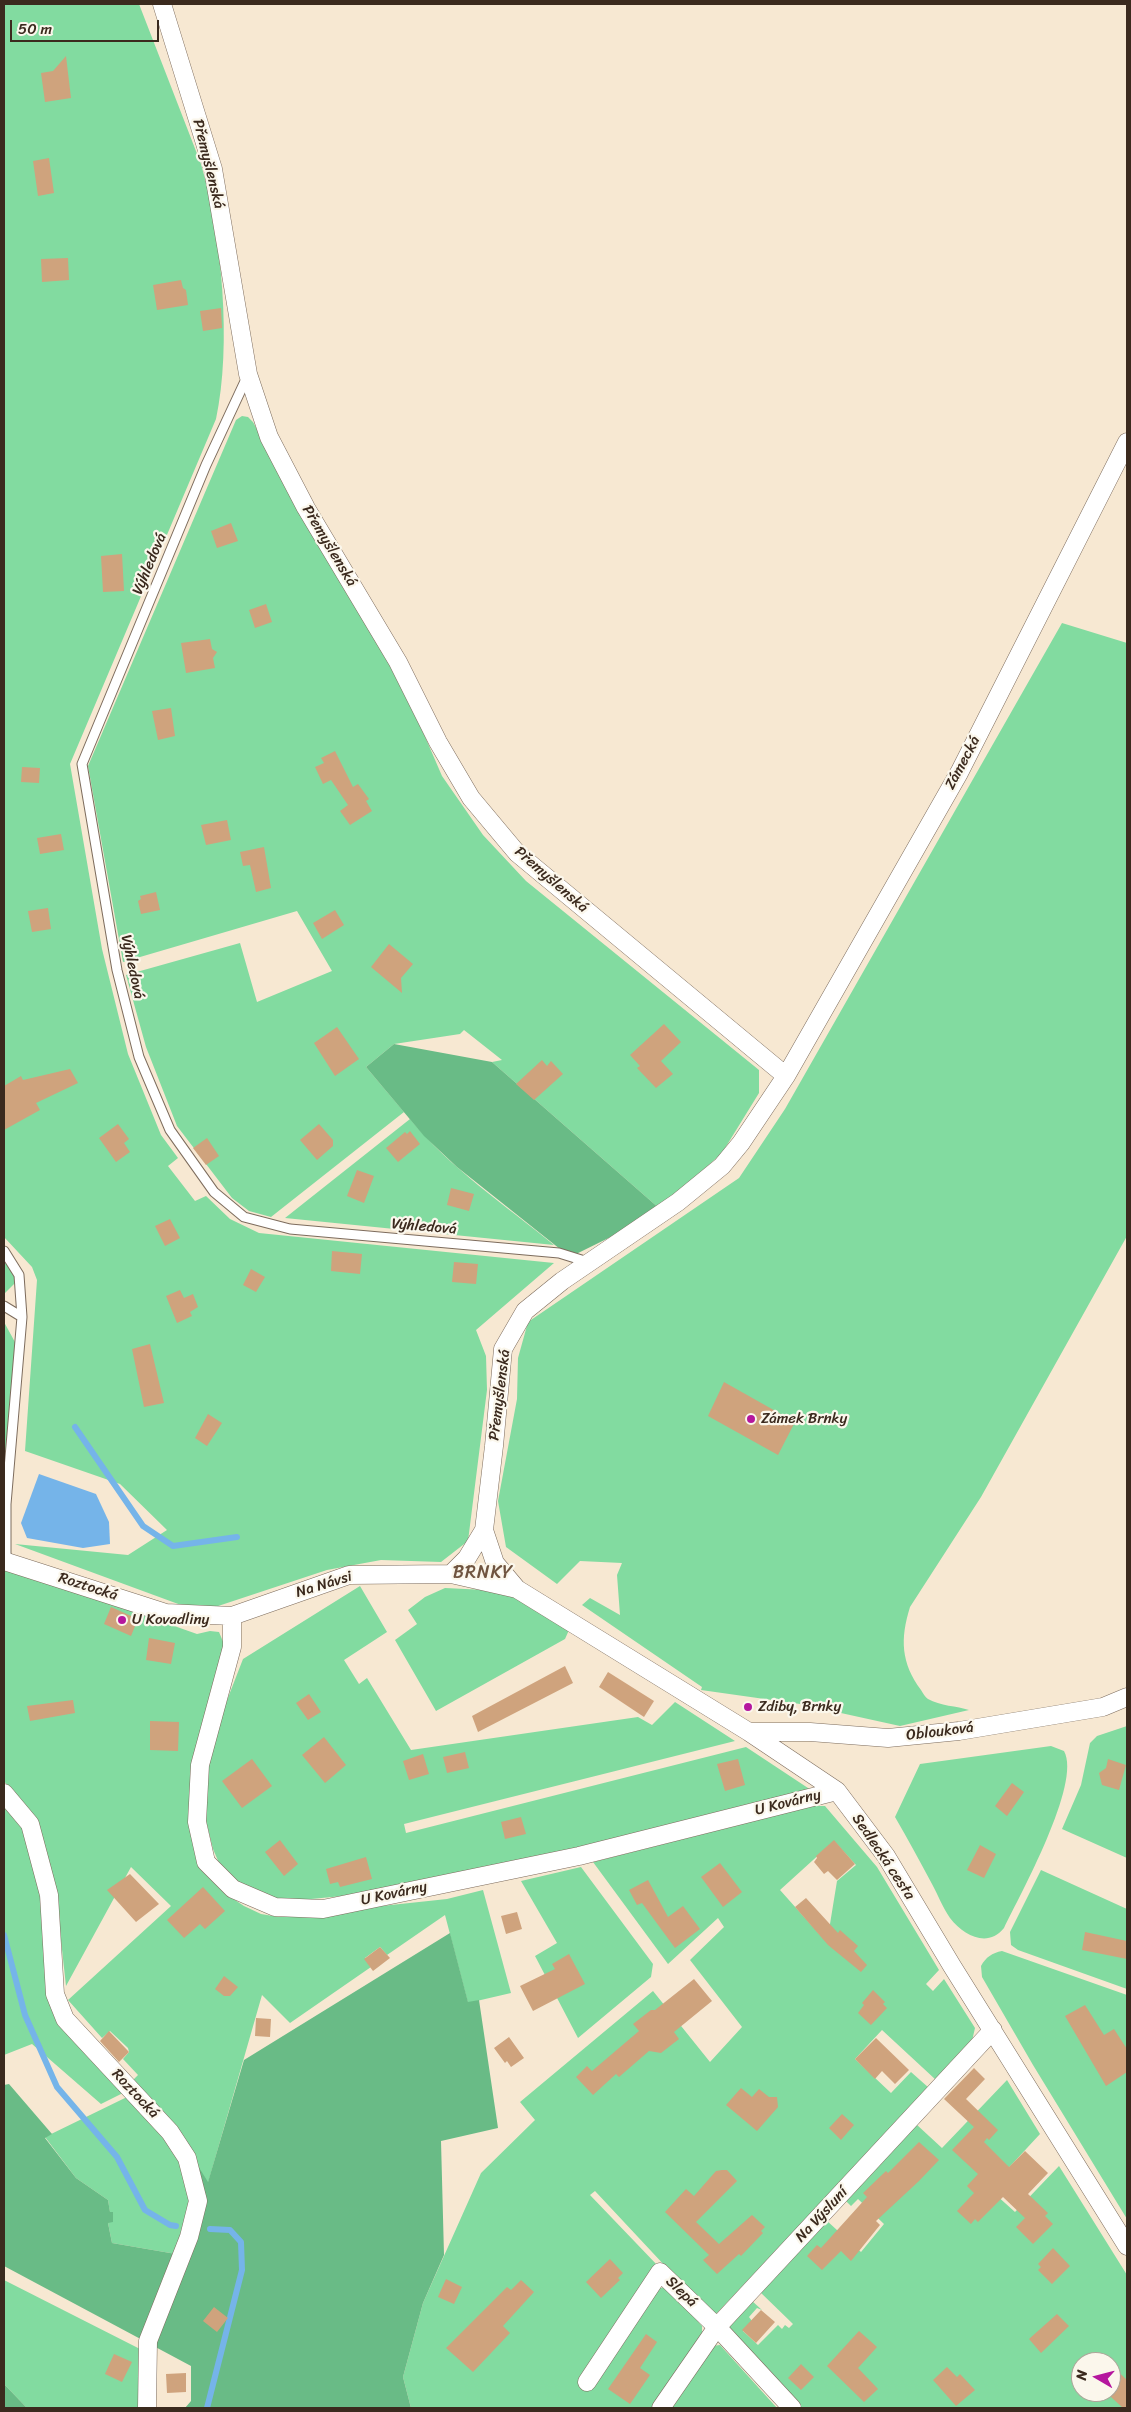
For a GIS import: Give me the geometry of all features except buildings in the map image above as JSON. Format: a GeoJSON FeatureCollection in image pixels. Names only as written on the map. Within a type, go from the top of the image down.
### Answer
{"type":"FeatureCollection","features":[{"type":"Feature","properties":{"kind":"street","name":"Přemyšlenská"},"geometry":{"type":"LineString","coordinates":[[162,4],[212,169],[248,374],[269,436],[306,508],[398,662],[438,742],[471,798],[517,853],[786,1076],[741,1144],[722,1166],[678,1202],[562,1281],[525,1311],[503,1349],[484,1530]]}},
{"type":"Feature","properties":{"kind":"street","name":"Zámecká"},"geometry":{"type":"LineString","coordinates":[[786,1076],[959,773],[1127,442]]}},
{"type":"Feature","properties":{"kind":"street"},"geometry":{"type":"LineString","coordinates":[[451,1574],[467,1558],[484,1530]]}},
{"type":"Feature","properties":{"kind":"street"},"geometry":{"type":"LineString","coordinates":[[484,1530],[495,1563],[517,1589]]}},
{"type":"Feature","properties":{"kind":"street","name":"Roztocká"},"geometry":{"type":"LineString","coordinates":[[5,1561],[166,1613],[232,1616]]}},
{"type":"Feature","properties":{"kind":"street","name":"Na Návsi"},"geometry":{"type":"LineString","coordinates":[[232,1616],[349,1575],[451,1574],[517,1589]]}},
{"type":"Feature","properties":{"kind":"street","name":"Sedlecká cesta"},"geometry":{"type":"LineString","coordinates":[[517,1589],[749,1732],[837,1791],[886,1856],[1127,2246]]}},
{"type":"Feature","properties":{"kind":"street","name":"U Kovárny"},"geometry":{"type":"LineString","coordinates":[[232,1616],[232,1647],[200,1764],[197,1822],[206,1862],[233,1889],[275,1907],[322,1909],[570,1858],[837,1791]]}},
{"type":"Feature","properties":{"kind":"street","name":"Oblouková"},"geometry":{"type":"LineString","coordinates":[[749,1732],[810,1732],[896,1737],[959,1731],[1103,1707],[1127,1697]]}},
{"type":"Feature","properties":{"kind":"street","name":"Roztocká"},"geometry":{"type":"LineString","coordinates":[[4,1793],[30,1824],[49,1895],[55,1994],[65,2019],[170,2132],[187,2158],[198,2201],[189,2237],[148,2341],[147,2408]]}},
{"type":"Feature","properties":{"kind":"street","name":"Na Výsluní"},"geometry":{"type":"LineString","coordinates":[[661,2408],[717,2327],[993,2030]]}},
{"type":"Feature","properties":{"kind":"street","name":"Slepá"},"geometry":{"type":"LineString","coordinates":[[587,2382],[660,2272],[717,2327],[792,2408]]}},
{"type":"Feature","properties":{"kind":"lane","name":"Výhledová"},"geometry":{"type":"LineString","coordinates":[[248,374],[206,465],[82,764],[117,970],[139,1057],[170,1130],[214,1192],[244,1216],[290,1229],[559,1253],[589,1263]]}},
{"type":"Feature","properties":{"kind":"lane"},"geometry":{"type":"LineString","coordinates":[[4,1251],[19,1275],[22,1317],[6,1504],[5,1561]]}},
{"type":"Feature","properties":{"kind":"lane"},"geometry":{"type":"LineString","coordinates":[[4,1306],[22,1317]]}},
{"type":"Feature","properties":{"kind":"green space"},"geometry":{"type":"Polygon","coordinates":[[[4,4],[139,4],[201,164],[208,192],[219,257],[224,325],[221,390],[216,419],[70,764],[102,949],[128,1054],[161,1135],[178,1158],[168,1166],[195,1201],[206,1196],[230,1219],[259,1233],[554,1263],[476,1330],[486,1356],[487,1390],[468,1541],[441,1562],[381,1560],[327,1570],[200,1612],[15,1544],[128,1555],[167,1530],[120,1484],[25,1451],[37,1280],[32,1267],[4,1237],[4,4]]]}},
{"type":"Feature","properties":{"kind":"green space"},"geometry":{"type":"Polygon","coordinates":[[[242,416],[248,417],[253,422],[316,540],[401,681],[442,776],[483,835],[526,881],[759,1070],[759,1093],[722,1153],[660,1209],[492,1062],[502,1060],[464,1030],[460,1034],[394,1044],[366,1067],[404,1112],[271,1217],[249,1211],[232,1198],[177,1126],[146,1047],[126,975],[240,943],[257,1002],[332,971],[297,911],[123,962],[88,766],[236,420],[242,416]]]}},
{"type":"Feature","properties":{"kind":"green space"},"geometry":{"type":"Polygon","coordinates":[[[1062,623],[1127,643],[1127,1236],[981,1497],[910,1607],[905,1630],[904,1650],[909,1670],[914,1680],[928,1699],[969,1710],[900,1726],[800,1704],[701,1690],[702,1687],[582,1605],[590,1598],[620,1615],[617,1575],[622,1563],[580,1561],[557,1584],[506,1547],[498,1501],[517,1399],[518,1358],[528,1322],[739,1178],[785,1109],[1062,623]]]}},
{"type":"Feature","properties":{"kind":"green space"},"geometry":{"type":"Polygon","coordinates":[[[394,1044],[492,1062],[660,1209],[637,1224],[570,1257],[457,1167],[424,1136],[366,1067],[394,1044]]]}},
{"type":"Feature","properties":{"kind":"green space"},"geometry":{"type":"Polygon","coordinates":[[[410,1119],[442,1154],[460,1170],[554,1245],[285,1218],[410,1119]]]}},
{"type":"Feature","properties":{"kind":"green space"},"geometry":{"type":"Polygon","coordinates":[[[4,1261],[19,1279],[4,1294],[4,1261]]]}},
{"type":"Feature","properties":{"kind":"green space"},"geometry":{"type":"Polygon","coordinates":[[[4,1322],[16,1344],[4,1502],[4,1322]]]}},
{"type":"Feature","properties":{"kind":"green space"},"geometry":{"type":"Polygon","coordinates":[[[4,1566],[197,1634],[210,1631],[219,1632],[224,1644],[192,1766],[189,1801],[190,1819],[229,1896],[261,1914],[279,1917],[447,1899],[483,1890],[511,1993],[468,2003],[445,1915],[387,1955],[380,1947],[365,1958],[371,1967],[290,2023],[262,1995],[208,2183],[132,2081],[138,2075],[123,2059],[129,2052],[128,2048],[110,2031],[102,2038],[68,2000],[171,1906],[131,1867],[66,1986],[58,1913],[33,1819],[4,1781],[4,1566]]]}},
{"type":"Feature","properties":{"kind":"green space"},"geometry":{"type":"Polygon","coordinates":[[[360,1586],[387,1632],[344,1660],[359,1684],[367,1678],[411,1750],[638,1717],[652,1725],[675,1702],[735,1741],[404,1824],[406,1833],[746,1747],[811,1790],[425,1888],[301,1900],[274,1900],[248,1891],[228,1875],[219,1863],[213,1849],[205,1817],[205,1785],[216,1730],[224,1708],[243,1659],[360,1586]]]}},
{"type":"Feature","properties":{"kind":"green space"},"geometry":{"type":"Polygon","coordinates":[[[445,1588],[486,1590],[510,1595],[569,1630],[565,1639],[436,1711],[395,1640],[417,1624],[408,1610],[425,1597],[445,1588]]]}},
{"type":"Feature","properties":{"kind":"green space"},"geometry":{"type":"Polygon","coordinates":[[[1127,1726],[1127,1858],[1062,1829],[1081,1785],[1090,1743],[1097,1736],[1127,1726]]]}},
{"type":"Feature","properties":{"kind":"green space"},"geometry":{"type":"Polygon","coordinates":[[[1051,1746],[1064,1751],[1067,1766],[1064,1788],[1047,1839],[1004,1928],[998,1934],[991,1937],[976,1937],[962,1930],[947,1914],[895,1817],[920,1764],[1051,1746]]]}},
{"type":"Feature","properties":{"kind":"green space"},"geometry":{"type":"Polygon","coordinates":[[[4,1805],[26,1828],[33,1857],[43,1914],[50,2005],[123,2093],[101,2104],[32,2044],[4,2055],[4,1805]]]}},
{"type":"Feature","properties":{"kind":"green space"},"geometry":{"type":"Polygon","coordinates":[[[813,1806],[825,1806],[877,1867],[939,1970],[926,1984],[933,1991],[944,1979],[975,2028],[972,2041],[936,2080],[882,2030],[855,2059],[891,2093],[911,2072],[929,2088],[717,2313],[709,2313],[595,2191],[590,2195],[659,2267],[589,2388],[660,2288],[667,2287],[702,2326],[702,2335],[652,2408],[411,2408],[403,2377],[423,2303],[481,2173],[535,2120],[520,2102],[653,1991],[710,2062],[742,2027],[690,1960],[724,1927],[718,1918],[668,1964],[593,1862],[813,1806]],[[834,1841],[780,1890],[821,1936],[830,1924],[837,1881],[856,1865],[834,1841]]]}},
{"type":"Feature","properties":{"kind":"green space"},"geometry":{"type":"Polygon","coordinates":[[[581,1867],[653,1964],[651,1977],[578,2038],[535,1956],[557,1943],[521,1881],[581,1867]]]}},
{"type":"Feature","properties":{"kind":"green space"},"geometry":{"type":"Polygon","coordinates":[[[1041,1870],[1127,1909],[1127,1989],[1018,1950],[1011,1945],[1010,1932],[1041,1870]]]}},
{"type":"Feature","properties":{"kind":"green space"},"geometry":{"type":"Polygon","coordinates":[[[450,1933],[468,2002],[479,2000],[498,2128],[441,2141],[444,2255],[423,2303],[403,2377],[411,2408],[185,2408],[191,2401],[191,2366],[4,2266],[4,2085],[9,2084],[52,2134],[45,2138],[76,2178],[108,2200],[110,2212],[113,2212],[113,2222],[108,2223],[112,2243],[176,2254],[203,2190],[190,2153],[208,2182],[244,2060],[450,1933]]]}},
{"type":"Feature","properties":{"kind":"green space"},"geometry":{"type":"Polygon","coordinates":[[[1002,1951],[1127,1995],[1127,2219],[982,1977],[981,1966],[985,1960],[992,1954],[1002,1951]]]}},
{"type":"Feature","properties":{"kind":"green space"},"geometry":{"type":"Polygon","coordinates":[[[1007,2080],[1040,2134],[976,2203],[995,2194],[1015,2212],[1059,2166],[1127,2275],[1127,2408],[798,2408],[728,2333],[729,2323],[751,2300],[762,2310],[757,2308],[749,2317],[752,2321],[743,2331],[758,2345],[778,2325],[782,2329],[785,2325],[789,2328],[793,2324],[759,2291],[826,2220],[861,2252],[884,2224],[858,2199],[851,2206],[845,2200],[916,2124],[942,2148],[1007,2080]]]}},
{"type":"Feature","properties":{"kind":"green space"},"geometry":{"type":"Polygon","coordinates":[[[127,2097],[165,2140],[203,2190],[176,2254],[112,2243],[108,2223],[113,2212],[110,2213],[108,2200],[76,2178],[45,2137],[127,2097]]]}},
{"type":"Feature","properties":{"kind":"green space"},"geometry":{"type":"Polygon","coordinates":[[[4,2280],[140,2349],[140,2408],[27,2408],[4,2384],[4,2280]]]}},
{"type":"Feature","properties":{"kind":"green space"},"geometry":{"type":"Polygon","coordinates":[[[720,2345],[777,2408],[670,2408],[712,2346],[720,2345]]]}},
{"type":"Feature","properties":{"kind":"green space"},"geometry":{"type":"Polygon","coordinates":[[[4,2384],[27,2408],[4,2408],[4,2384]]]}},
{"type":"Feature","properties":{"kind":"water"},"geometry":{"type":"Polygon","coordinates":[[[39,1474],[96,1494],[109,1522],[110,1544],[83,1548],[27,1538],[21,1523],[39,1474]]]}},
{"type":"Feature","properties":{"kind":"waterway"},"geometry":{"type":"LineString","coordinates":[[75,1427],[143,1526],[173,1546],[237,1537]]}},
{"type":"Feature","properties":{"kind":"waterway"},"geometry":{"type":"LineString","coordinates":[[4,1935],[25,2015],[57,2087],[117,2157],[145,2210],[170,2225],[176,2226]]}},
{"type":"Feature","properties":{"kind":"waterway"},"geometry":{"type":"LineString","coordinates":[[207,2408],[242,2270],[241,2242],[230,2230],[210,2229]]}},
{"type":"Feature","properties":{"kind":"place","name":"Zámek Brnky"},"geometry":{"type":"Point","coordinates":[751,1419]}},
{"type":"Feature","properties":{"kind":"place","name":"U Kovadliny"},"geometry":{"type":"Point","coordinates":[122,1620]}},
{"type":"Feature","properties":{"kind":"place","name":"Zdiby, Brnky"},"geometry":{"type":"Point","coordinates":[748,1707]}},
{"type":"Feature","properties":{"kind":"district","name":"BRNKY"},"geometry":{"type":"Point","coordinates":[483,1573]}}]}
